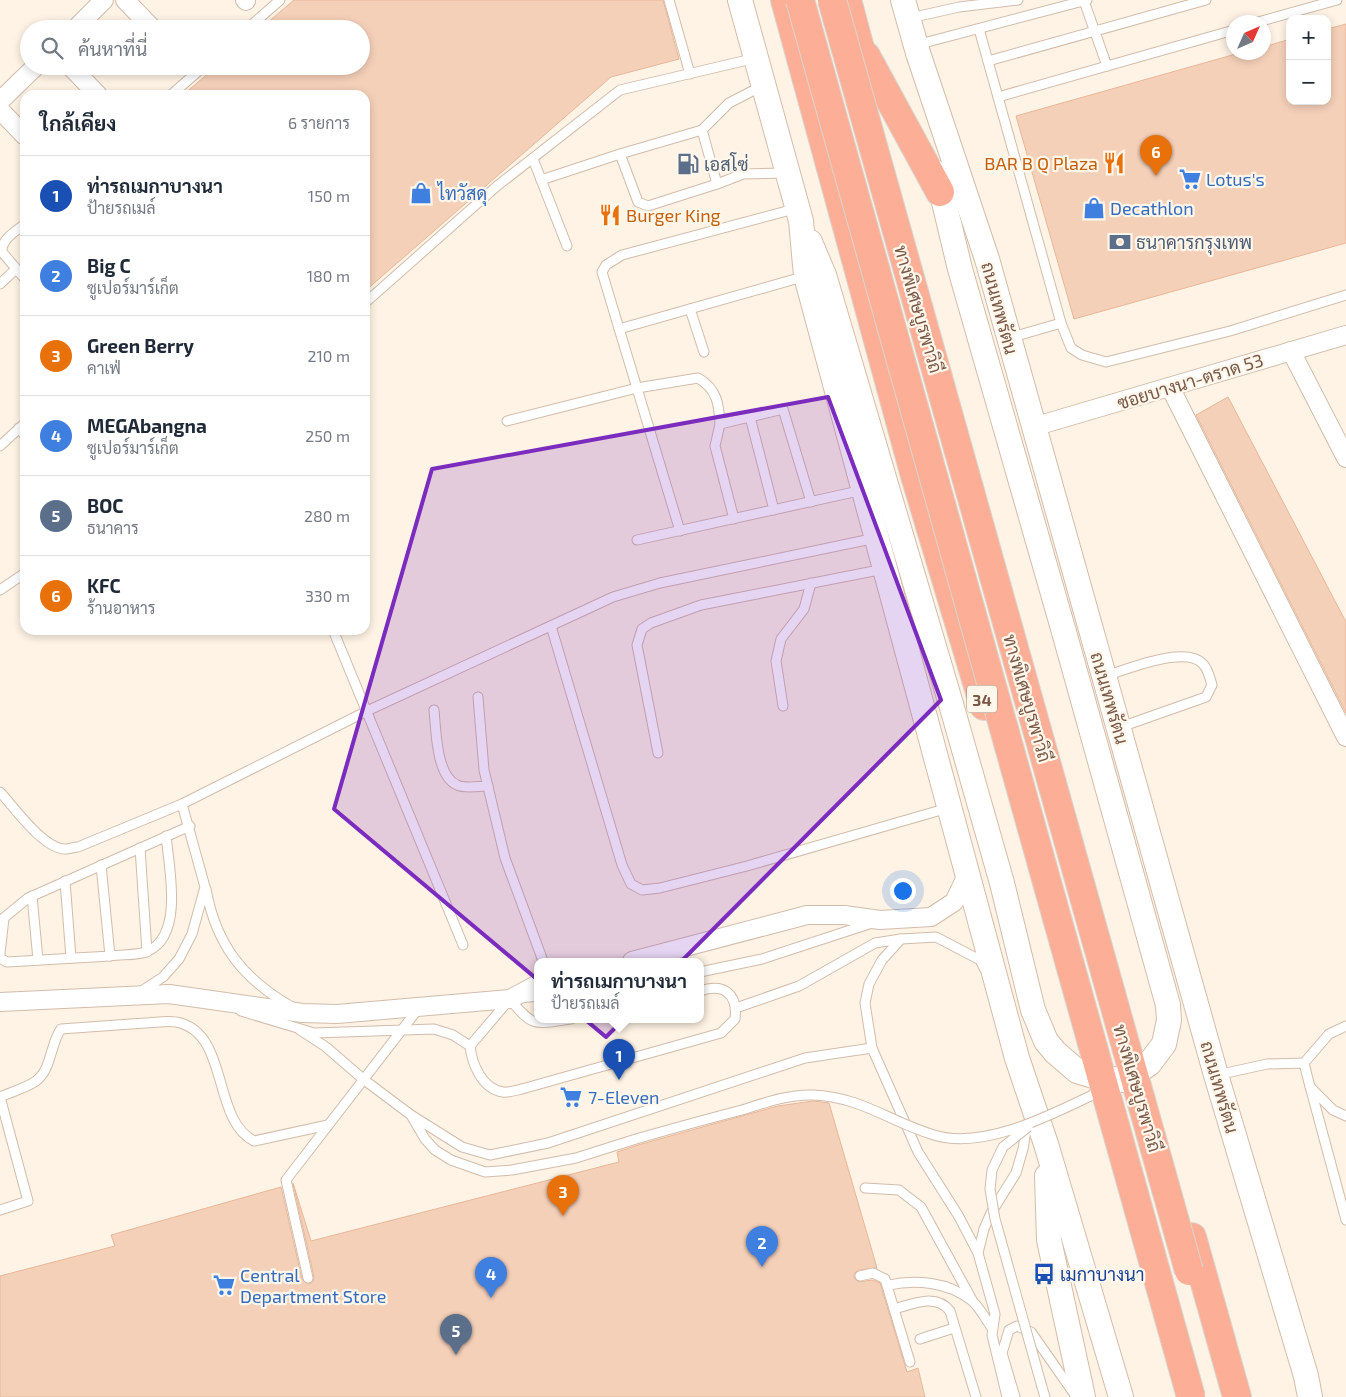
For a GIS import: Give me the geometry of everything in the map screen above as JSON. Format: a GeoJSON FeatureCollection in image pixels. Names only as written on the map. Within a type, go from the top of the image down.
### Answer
{"type":"FeatureCollection","features":[{"type":"Feature","properties":{"kind":"highway","name":"34"},"geometry":{"type":"LineString","coordinates":[[785,0],[915,476],[1041,897],[1183,1397]]}},
{"type":"Feature","properties":{"kind":"highway","name":"ทางพิเศษบูรพาวิถี"},"geometry":{"type":"LineString","coordinates":[[800,0],[1192,1397]]}},
{"type":"Feature","properties":{"kind":"highway","name":"ทางพิเศษบูรพาวิถี"},"geometry":{"type":"LineString","coordinates":[[832,0],[1228,1396]]}},
{"type":"Feature","properties":{"kind":"highway"},"geometry":{"type":"LineString","coordinates":[[847,0],[1228,1396]]}},
{"type":"Feature","properties":{"kind":"highway"},"geometry":{"type":"LineString","coordinates":[[858,41],[940,192]]}},
{"type":"Feature","properties":{"kind":"main road"},"geometry":{"type":"LineString","coordinates":[[740,0],[800,214],[824,275],[951,704],[1002,883],[1038,1027],[1054,1052],[1077,1071],[1100,1078],[1124,1080],[1149,1064],[1164,1044],[1169,1026],[1168,1005],[940,192],[917,49]]}},
{"type":"Feature","properties":{"kind":"main road","name":"ถนนเทพรัตน"},"geometry":{"type":"LineString","coordinates":[[906,9],[917,49],[987,259],[1216,1075],[1308,1386],[1320,1397]]}},
{"type":"Feature","properties":{"kind":"main road"},"geometry":{"type":"LineString","coordinates":[[800,214],[806,276],[967,875],[1121,1397]]}},
{"type":"Feature","properties":{"kind":"main road"},"geometry":{"type":"LineString","coordinates":[[1046,1144],[1049,1240],[1083,1397]]}},
{"type":"Feature","properties":{"kind":"street"},"geometry":{"type":"LineString","coordinates":[[83,20],[104,0]]}},
{"type":"Feature","properties":{"kind":"street"},"geometry":{"type":"LineString","coordinates":[[125,0],[144,20]]}},
{"type":"Feature","properties":{"kind":"street"},"geometry":{"type":"LineString","coordinates":[[0,100],[26,75]]}},
{"type":"Feature","properties":{"kind":"street"},"geometry":{"type":"LineString","coordinates":[[79,75],[93,90]]}},
{"type":"Feature","properties":{"kind":"street"},"geometry":{"type":"LineString","coordinates":[[0,110],[20,131]]}},
{"type":"Feature","properties":{"kind":"street","name":"ซอยบางนา-ตราด 53"},"geometry":{"type":"LineString","coordinates":[[1033,427],[1346,334]]}},
{"type":"Feature","properties":{"kind":"street"},"geometry":{"type":"LineString","coordinates":[[1291,351],[1346,458]]}},
{"type":"Feature","properties":{"kind":"street"},"geometry":{"type":"LineString","coordinates":[[1170,387],[1346,737]]}},
{"type":"Feature","properties":{"kind":"street"},"geometry":{"type":"LineString","coordinates":[[643,958],[807,915],[844,916],[880,920],[931,918],[954,902],[967,875]]}},
{"type":"Feature","properties":{"kind":"street"},"geometry":{"type":"LineString","coordinates":[[0,1002],[169,994],[302,1013],[337,1014],[418,1009],[510,1000],[534,986]]}},
{"type":"Feature","properties":{"kind":"lane"},"geometry":{"type":"LineString","coordinates":[[257,20],[280,0]]}},
{"type":"Feature","properties":{"kind":"lane"},"geometry":{"type":"LineString","coordinates":[[669,0],[690,74]]}},
{"type":"Feature","properties":{"kind":"lane"},"geometry":{"type":"LineString","coordinates":[[906,9],[958,3],[1018,0]]}},
{"type":"Feature","properties":{"kind":"lane"},"geometry":{"type":"LineString","coordinates":[[917,49],[979,29],[1086,0],[1107,66]]}},
{"type":"Feature","properties":{"kind":"lane"},"geometry":{"type":"LineString","coordinates":[[988,61],[1206,0]]}},
{"type":"Feature","properties":{"kind":"lane"},"geometry":{"type":"LineString","coordinates":[[1271,18],[1337,0]]}},
{"type":"Feature","properties":{"kind":"lane"},"geometry":{"type":"LineString","coordinates":[[979,29],[1062,323],[1071,348],[1082,355],[1106,362],[1230,331],[1346,295]]}},
{"type":"Feature","properties":{"kind":"lane"},"geometry":{"type":"LineString","coordinates":[[998,97],[1226,32]]}},
{"type":"Feature","properties":{"kind":"lane"},"geometry":{"type":"LineString","coordinates":[[370,299],[498,186],[620,90],[756,58]]}},
{"type":"Feature","properties":{"kind":"lane"},"geometry":{"type":"LineString","coordinates":[[178,90],[194,75]]}},
{"type":"Feature","properties":{"kind":"lane"},"geometry":{"type":"LineString","coordinates":[[541,180],[702,130],[729,103],[764,85]]}},
{"type":"Feature","properties":{"kind":"lane"},"geometry":{"type":"LineString","coordinates":[[702,130],[717,184]]}},
{"type":"Feature","properties":{"kind":"lane"},"geometry":{"type":"LineString","coordinates":[[620,154],[638,202],[648,206],[743,174],[788,173]]}},
{"type":"Feature","properties":{"kind":"lane"},"geometry":{"type":"LineString","coordinates":[[533,159],[567,246]]}},
{"type":"Feature","properties":{"kind":"lane"},"geometry":{"type":"LineString","coordinates":[[680,531],[602,272],[606,265],[622,255],[800,214]]}},
{"type":"Feature","properties":{"kind":"lane"},"geometry":{"type":"LineString","coordinates":[[20,229],[2,245],[2,252],[20,273]]}},
{"type":"Feature","properties":{"kind":"lane"},"geometry":{"type":"LineString","coordinates":[[0,284],[16,269]]}},
{"type":"Feature","properties":{"kind":"lane"},"geometry":{"type":"LineString","coordinates":[[619,329],[806,276]]}},
{"type":"Feature","properties":{"kind":"lane"},"geometry":{"type":"LineString","coordinates":[[690,309],[704,352]]}},
{"type":"Feature","properties":{"kind":"lane"},"geometry":{"type":"LineString","coordinates":[[1009,338],[1062,323]]}},
{"type":"Feature","properties":{"kind":"lane"},"geometry":{"type":"LineString","coordinates":[[507,421],[637,388],[698,378],[714,391],[719,405],[720,424],[715,446],[734,519]]}},
{"type":"Feature","properties":{"kind":"lane"},"geometry":{"type":"LineString","coordinates":[[720,424],[783,409],[811,502]]}},
{"type":"Feature","properties":{"kind":"lane"},"geometry":{"type":"LineString","coordinates":[[750,417],[774,510]]}},
{"type":"Feature","properties":{"kind":"lane"},"geometry":{"type":"LineString","coordinates":[[0,446],[20,428]]}},
{"type":"Feature","properties":{"kind":"lane"},"geometry":{"type":"LineString","coordinates":[[637,540],[863,490]]}},
{"type":"Feature","properties":{"kind":"lane"},"geometry":{"type":"LineString","coordinates":[[0,792],[42,838],[53,846],[64,849],[78,847],[182,804],[367,711],[613,597],[660,583],[876,538]]}},
{"type":"Feature","properties":{"kind":"lane"},"geometry":{"type":"LineString","coordinates":[[658,753],[637,645],[642,629],[651,623],[701,605],[885,569]]}},
{"type":"Feature","properties":{"kind":"lane"},"geometry":{"type":"LineString","coordinates":[[0,590],[20,576]]}},
{"type":"Feature","properties":{"kind":"lane"},"geometry":{"type":"LineString","coordinates":[[783,706],[776,661],[777,654],[781,639],[804,608],[811,583]]}},
{"type":"Feature","properties":{"kind":"lane"},"geometry":{"type":"LineString","coordinates":[[551,626],[622,865],[631,884],[642,890],[660,888],[747,866],[949,808]]}},
{"type":"Feature","properties":{"kind":"lane"},"geometry":{"type":"LineString","coordinates":[[334,635],[463,945]]}},
{"type":"Feature","properties":{"kind":"lane"},"geometry":{"type":"LineString","coordinates":[[1104,676],[1156,661],[1185,656],[1198,659],[1204,664],[1212,685],[1206,697],[1118,728]]}},
{"type":"Feature","properties":{"kind":"lane"},"geometry":{"type":"LineString","coordinates":[[478,697],[484,770],[505,858],[542,958]]}},
{"type":"Feature","properties":{"kind":"lane"},"geometry":{"type":"LineString","coordinates":[[434,710],[439,756],[451,781],[458,786],[488,786]]}},
{"type":"Feature","properties":{"kind":"lane"},"geometry":{"type":"LineString","coordinates":[[182,804],[190,826],[218,931],[233,960],[271,995],[302,1013]]}},
{"type":"Feature","properties":{"kind":"lane"},"geometry":{"type":"LineString","coordinates":[[0,954],[2,920],[32,896],[190,826]]}},
{"type":"Feature","properties":{"kind":"lane"},"geometry":{"type":"LineString","coordinates":[[0,958],[7,962],[147,952],[159,942],[171,921],[166,836]]}},
{"type":"Feature","properties":{"kind":"lane"},"geometry":{"type":"LineString","coordinates":[[140,848],[147,952]]}},
{"type":"Feature","properties":{"kind":"lane"},"geometry":{"type":"LineString","coordinates":[[101,865],[110,956]]}},
{"type":"Feature","properties":{"kind":"lane"},"geometry":{"type":"LineString","coordinates":[[65,881],[71,958]]}},
{"type":"Feature","properties":{"kind":"lane"},"geometry":{"type":"LineString","coordinates":[[136,995],[163,977],[179,958],[192,934],[205,887]]}},
{"type":"Feature","properties":{"kind":"lane"},"geometry":{"type":"LineString","coordinates":[[32,896],[38,960]]}},
{"type":"Feature","properties":{"kind":"lane"},"geometry":{"type":"LineString","coordinates":[[704,971],[762,959],[855,930],[880,920]]}},
{"type":"Feature","properties":{"kind":"lane"},"geometry":{"type":"LineString","coordinates":[[736,1008],[799,986],[876,943],[936,937],[980,960],[1003,1001]]}},
{"type":"Feature","properties":{"kind":"lane"},"geometry":{"type":"LineString","coordinates":[[901,939],[882,960],[869,984],[864,1003],[872,1048],[918,1152],[958,1215],[978,1253],[995,1314],[992,1328]]}},
{"type":"Feature","properties":{"kind":"lane"},"geometry":{"type":"LineString","coordinates":[[198,997],[300,1030],[326,1034],[434,1028],[453,1035],[470,1046],[472,1058],[480,1076],[489,1086],[503,1092],[710,1038],[721,1033],[735,1019],[735,1002],[727,992],[709,988],[704,990]]}},
{"type":"Feature","properties":{"kind":"lane"},"geometry":{"type":"LineString","coordinates":[[470,1046],[510,1000],[534,997]]}},
{"type":"Feature","properties":{"kind":"lane"},"geometry":{"type":"LineString","coordinates":[[510,1000],[524,1017],[534,1023]]}},
{"type":"Feature","properties":{"kind":"lane"},"geometry":{"type":"LineString","coordinates":[[308,1278],[286,1180],[418,1009]]}},
{"type":"Feature","properties":{"kind":"lane"},"geometry":{"type":"LineString","coordinates":[[0,1210],[28,1201],[0,1097],[36,1080],[46,1067],[53,1040],[61,1029],[175,1022],[200,1035],[209,1048],[230,1110],[246,1137],[254,1141],[328,1125]]}},
{"type":"Feature","properties":{"kind":"lane"},"geometry":{"type":"LineString","coordinates":[[1216,1075],[1267,1064],[1304,1063],[1329,1034],[1346,1026]]}},
{"type":"Feature","properties":{"kind":"lane"},"geometry":{"type":"LineString","coordinates":[[300,1030],[326,1046],[363,1079],[411,1115],[462,1147],[490,1155],[548,1143],[805,1058],[872,1048]]}},
{"type":"Feature","properties":{"kind":"lane"},"geometry":{"type":"LineString","coordinates":[[1304,1063],[1346,1220]]}},
{"type":"Feature","properties":{"kind":"lane"},"geometry":{"type":"LineString","coordinates":[[411,1115],[435,1150],[451,1160],[485,1172],[512,1170],[576,1158],[636,1139],[778,1100],[809,1095],[837,1096],[890,1116],[935,1136],[960,1139],[980,1138],[1000,1134],[1037,1108],[1124,1080]]}},
{"type":"Feature","properties":{"kind":"lane"},"geometry":{"type":"LineString","coordinates":[[1310,1087],[1332,1110],[1346,1116]]}},
{"type":"Feature","properties":{"kind":"lane"},"geometry":{"type":"LineString","coordinates":[[978,1253],[987,1221],[1016,1173],[1037,1108]]}},
{"type":"Feature","properties":{"kind":"lane"},"geometry":{"type":"LineString","coordinates":[[1037,1108],[1002,1148],[992,1170],[990,1188],[995,1219],[1045,1397]]}},
{"type":"Feature","properties":{"kind":"lane"},"geometry":{"type":"LineString","coordinates":[[865,1188],[899,1190],[921,1207],[972,1300],[992,1328],[1007,1397]]}},
{"type":"Feature","properties":{"kind":"lane"},"geometry":{"type":"LineString","coordinates":[[860,1276],[873,1273],[886,1279],[910,1362]]}},
{"type":"Feature","properties":{"kind":"lane"},"geometry":{"type":"LineString","coordinates":[[889,1285],[907,1281],[924,1282],[947,1288],[972,1300]]}},
{"type":"Feature","properties":{"kind":"lane"},"geometry":{"type":"LineString","coordinates":[[894,1309],[936,1301],[945,1305],[950,1312],[976,1397]]}},
{"type":"Feature","properties":{"kind":"lane"},"geometry":{"type":"LineString","coordinates":[[1015,1397],[1002,1353],[1009,1330],[1017,1326],[1031,1332],[1058,1368],[1075,1397]]}},
{"type":"Feature","properties":{"kind":"lane"},"geometry":{"type":"LineString","coordinates":[[920,1339],[954,1328]]}},
{"type":"Feature","properties":{"kind":"highlighted area"},"geometry":{"type":"Polygon","coordinates":[[[828,397],[941,700],[606,1037],[334,809],[432,469],[828,397]]]}},
{"type":"Feature","properties":{"kind":"building","name":"ไทวัสดุ"},"geometry":{"type":"Polygon","coordinates":[[[294,0],[663,0],[679,59],[611,77],[370,287],[370,90],[189,90],[206,75],[370,75],[370,20],[271,20],[294,0]]]}},
{"type":"Feature","properties":{"kind":"building","name":"Lotus's"},"geometry":{"type":"Polygon","coordinates":[[[1346,24],[1346,243],[1074,319],[1016,116],[1226,57],[1226,60],[1271,60],[1271,45],[1286,40],[1286,105],[1331,105],[1331,28],[1346,24]]]}},
{"type":"Feature","properties":{"kind":"building"},"geometry":{"type":"Polygon","coordinates":[[[1228,397],[1346,622],[1346,713],[1196,415],[1228,397]]]}},
{"type":"Feature","properties":{"kind":"building"},"geometry":{"type":"Polygon","coordinates":[[[813,1101],[829,1103],[877,1268],[858,1270],[854,1274],[854,1278],[859,1282],[872,1280],[880,1283],[907,1372],[918,1368],[925,1397],[0,1397],[0,1276],[115,1246],[111,1235],[281,1187],[302,1279],[309,1284],[313,1282],[314,1277],[293,1183],[311,1241],[619,1162],[617,1152],[638,1145],[778,1106],[813,1101]]]}},
{"type":"Feature","properties":{"kind":"place","name":"BAR B Q Plaza"},"geometry":{"type":"Point","coordinates":[1114,163]}},
{"type":"Feature","properties":{"kind":"place","name":"เอสโซ่"},"geometry":{"type":"Point","coordinates":[688,164]}},
{"type":"Feature","properties":{"kind":"place","name":"KFC"},"geometry":{"type":"Point","coordinates":[1156,176]}},
{"type":"Feature","properties":{"kind":"place","name":"Lotus's"},"geometry":{"type":"Point","coordinates":[1190,179]}},
{"type":"Feature","properties":{"kind":"place","name":"ไทวัสดุ"},"geometry":{"type":"Point","coordinates":[421,193]}},
{"type":"Feature","properties":{"kind":"place","name":"Decathlon"},"geometry":{"type":"Point","coordinates":[1094,208]}},
{"type":"Feature","properties":{"kind":"place","name":"Burger King"},"geometry":{"type":"Point","coordinates":[610,215]}},
{"type":"Feature","properties":{"kind":"place","name":"ธนาคารกรุงเทพ"},"geometry":{"type":"Point","coordinates":[1120,242]}},
{"type":"Feature","properties":{"kind":"place","name":"ท่ารถเมกาบางนา"},"geometry":{"type":"Point","coordinates":[619,1080]}},
{"type":"Feature","properties":{"kind":"place","name":"7-Eleven"},"geometry":{"type":"Point","coordinates":[571,1097]}},
{"type":"Feature","properties":{"kind":"place","name":"Green Berry"},"geometry":{"type":"Point","coordinates":[563,1216]}},
{"type":"Feature","properties":{"kind":"place","name":"Big C"},"geometry":{"type":"Point","coordinates":[762,1267]}},
{"type":"Feature","properties":{"kind":"place","name":"เมกาบางนา"},"geometry":{"type":"Point","coordinates":[1044,1274]}},
{"type":"Feature","properties":{"kind":"place","name":"Central Department Store"},"geometry":{"type":"Point","coordinates":[224,1285]}},
{"type":"Feature","properties":{"kind":"place","name":"MEGAbangna"},"geometry":{"type":"Point","coordinates":[491,1298]}},
{"type":"Feature","properties":{"kind":"place","name":"BOC"},"geometry":{"type":"Point","coordinates":[456,1355]}}]}
